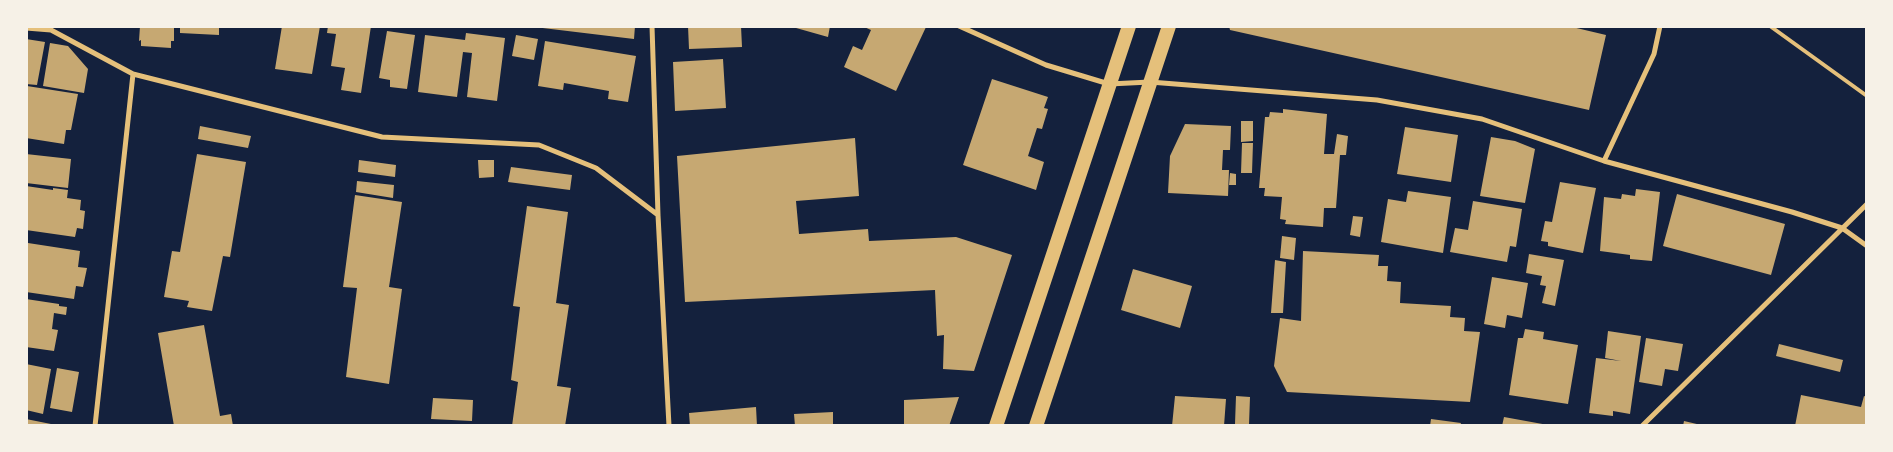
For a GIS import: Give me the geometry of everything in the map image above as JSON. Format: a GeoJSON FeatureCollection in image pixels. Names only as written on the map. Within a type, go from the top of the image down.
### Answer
{"type":"FeatureCollection","features":[{"type":"Feature","properties":{"kind":"highway"},"geometry":{"type":"LineString","coordinates":[[996,426],[1129,26]]}},
{"type":"Feature","properties":{"kind":"highway"},"geometry":{"type":"LineString","coordinates":[[1036,426],[1169,26]]}},
{"type":"Feature","properties":{"kind":"street"},"geometry":{"type":"LineString","coordinates":[[652,26],[658,215],[669,426]]}},
{"type":"Feature","properties":{"kind":"street"},"geometry":{"type":"LineString","coordinates":[[959,26],[1046,65],[1109,84],[1150,82],[1377,100],[1482,119],[1604,161],[1792,212],[1842,228],[1867,246]]}},
{"type":"Feature","properties":{"kind":"street"},"geometry":{"type":"LineString","coordinates":[[1604,161],[1654,54],[1660,26]]}},
{"type":"Feature","properties":{"kind":"street"},"geometry":{"type":"LineString","coordinates":[[26,28],[51,30],[133,74],[382,138],[540,145],[596,168],[658,215]]}},
{"type":"Feature","properties":{"kind":"street"},"geometry":{"type":"LineString","coordinates":[[95,426],[133,74]]}},
{"type":"Feature","properties":{"kind":"street"},"geometry":{"type":"LineString","coordinates":[[1642,426],[1867,204]]}},
{"type":"Feature","properties":{"kind":"lane"},"geometry":{"type":"LineString","coordinates":[[1770,26],[1867,96]]}},
{"type":"Feature","properties":{"kind":"building"},"geometry":{"type":"Polygon","coordinates":[[[140,26],[174,26],[174,41],[171,41],[171,48],[141,46],[141,40],[139,41],[140,26]]]}},
{"type":"Feature","properties":{"kind":"building"},"geometry":{"type":"Polygon","coordinates":[[[180,26],[219,26],[219,35],[180,33],[180,26]]]}},
{"type":"Feature","properties":{"kind":"building"},"geometry":{"type":"Polygon","coordinates":[[[282,26],[320,26],[312,74],[275,69],[282,26]]]}},
{"type":"Feature","properties":{"kind":"building"},"geometry":{"type":"Polygon","coordinates":[[[328,26],[371,26],[361,93],[341,90],[345,68],[331,66],[336,34],[327,33],[328,26]]]}},
{"type":"Feature","properties":{"kind":"building"},"geometry":{"type":"Polygon","coordinates":[[[526,26],[635,26],[634,39],[526,26]]]}},
{"type":"Feature","properties":{"kind":"building"},"geometry":{"type":"Polygon","coordinates":[[[688,26],[741,26],[742,47],[689,49],[688,26]]]}},
{"type":"Feature","properties":{"kind":"building"},"geometry":{"type":"Polygon","coordinates":[[[789,26],[830,26],[828,37],[789,26]]]}},
{"type":"Feature","properties":{"kind":"building"},"geometry":{"type":"Polygon","coordinates":[[[862,26],[926,27],[896,91],[844,67],[853,46],[862,50],[871,30],[862,26]]]}},
{"type":"Feature","properties":{"kind":"building"},"geometry":{"type":"Polygon","coordinates":[[[1229,26],[1568,26],[1606,35],[1589,110],[1230,30],[1229,26]]]}},
{"type":"Feature","properties":{"kind":"building"},"geometry":{"type":"Polygon","coordinates":[[[387,31],[415,35],[407,89],[390,87],[390,80],[379,78],[387,31]]]}},
{"type":"Feature","properties":{"kind":"building"},"geometry":{"type":"Polygon","coordinates":[[[466,33],[505,38],[497,101],[467,97],[472,53],[463,52],[457,97],[418,92],[425,35],[465,40],[466,33]]]}},
{"type":"Feature","properties":{"kind":"building"},"geometry":{"type":"Polygon","coordinates":[[[516,35],[538,39],[534,60],[512,56],[516,35]]]}},
{"type":"Feature","properties":{"kind":"building"},"geometry":{"type":"Polygon","coordinates":[[[26,39],[45,42],[37,85],[26,84],[26,39]]]}},
{"type":"Feature","properties":{"kind":"building"},"geometry":{"type":"Polygon","coordinates":[[[545,41],[636,56],[628,102],[608,99],[609,91],[564,83],[563,90],[538,86],[545,41]]]}},
{"type":"Feature","properties":{"kind":"building"},"geometry":{"type":"Polygon","coordinates":[[[50,43],[68,46],[88,69],[84,93],[43,86],[50,43]]]}},
{"type":"Feature","properties":{"kind":"building"},"geometry":{"type":"Polygon","coordinates":[[[723,59],[726,108],[675,111],[673,62],[723,59]]]}},
{"type":"Feature","properties":{"kind":"building"},"geometry":{"type":"Polygon","coordinates":[[[992,79],[1048,97],[1044,108],[1048,109],[1042,129],[1037,128],[1028,156],[1044,162],[1036,190],[963,165],[992,79]]]}},
{"type":"Feature","properties":{"kind":"building"},"geometry":{"type":"Polygon","coordinates":[[[27,86],[78,94],[71,130],[66,130],[64,144],[26,138],[27,86]]]}},
{"type":"Feature","properties":{"kind":"building"},"geometry":{"type":"Polygon","coordinates":[[[1283,109],[1327,114],[1324,154],[1334,154],[1337,134],[1348,136],[1346,155],[1340,155],[1336,208],[1324,208],[1323,227],[1285,224],[1286,220],[1280,219],[1282,197],[1264,196],[1265,188],[1259,188],[1265,117],[1269,117],[1270,112],[1283,113],[1283,109]]]}},
{"type":"Feature","properties":{"kind":"building"},"geometry":{"type":"Polygon","coordinates":[[[1241,121],[1253,121],[1253,141],[1241,142],[1241,121]]]}},
{"type":"Feature","properties":{"kind":"building"},"geometry":{"type":"Polygon","coordinates":[[[1185,124],[1231,126],[1230,150],[1223,150],[1222,170],[1229,170],[1228,196],[1168,193],[1170,156],[1185,124]]]}},
{"type":"Feature","properties":{"kind":"building"},"geometry":{"type":"Polygon","coordinates":[[[200,126],[251,136],[248,148],[198,139],[200,126]]]}},
{"type":"Feature","properties":{"kind":"building"},"geometry":{"type":"Polygon","coordinates":[[[1405,127],[1458,135],[1451,182],[1397,174],[1405,127]]]}},
{"type":"Feature","properties":{"kind":"building"},"geometry":{"type":"Polygon","coordinates":[[[1491,137],[1515,141],[1535,149],[1525,203],[1480,196],[1491,137]]]}},
{"type":"Feature","properties":{"kind":"building"},"geometry":{"type":"Polygon","coordinates":[[[855,138],[859,196],[796,201],[799,234],[868,229],[869,241],[956,237],[1012,255],[974,371],[943,369],[944,335],[937,336],[935,290],[685,302],[677,156],[855,138]]]}},
{"type":"Feature","properties":{"kind":"building"},"geometry":{"type":"Polygon","coordinates":[[[1242,143],[1253,143],[1252,173],[1241,173],[1242,143]]]}},
{"type":"Feature","properties":{"kind":"building"},"geometry":{"type":"Polygon","coordinates":[[[26,154],[71,159],[68,188],[26,183],[26,154]]]}},
{"type":"Feature","properties":{"kind":"building"},"geometry":{"type":"Polygon","coordinates":[[[197,154],[246,162],[230,257],[223,256],[212,311],[187,307],[189,301],[164,297],[172,251],[180,252],[197,154]]]}},
{"type":"Feature","properties":{"kind":"building"},"geometry":{"type":"Polygon","coordinates":[[[359,160],[396,165],[395,177],[358,172],[359,160]]]}},
{"type":"Feature","properties":{"kind":"building"},"geometry":{"type":"Polygon","coordinates":[[[478,160],[494,160],[494,177],[479,178],[478,160]]]}},
{"type":"Feature","properties":{"kind":"building"},"geometry":{"type":"Polygon","coordinates":[[[511,167],[572,175],[570,190],[508,182],[511,167]]]}},
{"type":"Feature","properties":{"kind":"building"},"geometry":{"type":"Polygon","coordinates":[[[1230,173],[1236,174],[1236,185],[1229,185],[1230,173]]]}},
{"type":"Feature","properties":{"kind":"building"},"geometry":{"type":"Polygon","coordinates":[[[357,181],[394,185],[393,198],[356,192],[357,181]]]}},
{"type":"Feature","properties":{"kind":"building"},"geometry":{"type":"Polygon","coordinates":[[[1560,182],[1596,188],[1583,253],[1548,246],[1548,242],[1541,241],[1545,221],[1552,222],[1560,182]]]}},
{"type":"Feature","properties":{"kind":"building"},"geometry":{"type":"Polygon","coordinates":[[[26,186],[68,190],[67,198],[81,200],[80,210],[85,211],[83,229],[77,228],[75,237],[26,230],[26,186]]]}},
{"type":"Feature","properties":{"kind":"building"},"geometry":{"type":"Polygon","coordinates":[[[1636,189],[1660,192],[1652,261],[1630,259],[1630,255],[1600,251],[1604,197],[1621,199],[1622,194],[1635,196],[1636,189]]]}},
{"type":"Feature","properties":{"kind":"building"},"geometry":{"type":"Polygon","coordinates":[[[1408,191],[1451,197],[1443,253],[1381,242],[1388,199],[1406,202],[1408,191]]]}},
{"type":"Feature","properties":{"kind":"building"},"geometry":{"type":"Polygon","coordinates":[[[1677,194],[1785,224],[1771,275],[1663,246],[1677,194]]]}},
{"type":"Feature","properties":{"kind":"building"},"geometry":{"type":"Polygon","coordinates":[[[355,195],[402,202],[389,287],[402,289],[389,384],[346,377],[357,288],[343,287],[355,195]]]}},
{"type":"Feature","properties":{"kind":"building"},"geometry":{"type":"Polygon","coordinates":[[[1473,201],[1522,209],[1516,247],[1510,246],[1507,262],[1450,252],[1455,228],[1468,230],[1473,201]]]}},
{"type":"Feature","properties":{"kind":"building"},"geometry":{"type":"Polygon","coordinates":[[[527,206],[568,212],[556,303],[569,305],[557,386],[571,388],[565,426],[512,426],[518,382],[511,380],[520,307],[513,306],[527,206]]]}},
{"type":"Feature","properties":{"kind":"building"},"geometry":{"type":"Polygon","coordinates":[[[1353,216],[1363,217],[1360,237],[1350,235],[1353,216]]]}},
{"type":"Feature","properties":{"kind":"building"},"geometry":{"type":"Polygon","coordinates":[[[1282,236],[1296,238],[1294,260],[1280,258],[1282,236]]]}},
{"type":"Feature","properties":{"kind":"building"},"geometry":{"type":"Polygon","coordinates":[[[28,243],[80,251],[78,267],[87,268],[83,287],[76,286],[74,299],[26,292],[26,255],[28,243]]]}},
{"type":"Feature","properties":{"kind":"building"},"geometry":{"type":"Polygon","coordinates":[[[1303,251],[1379,255],[1378,266],[1388,266],[1387,281],[1401,282],[1400,303],[1451,306],[1450,317],[1465,318],[1464,331],[1480,332],[1470,402],[1287,392],[1274,366],[1280,318],[1301,321],[1303,251]]]}},
{"type":"Feature","properties":{"kind":"building"},"geometry":{"type":"Polygon","coordinates":[[[1529,254],[1564,260],[1555,306],[1542,303],[1546,286],[1540,285],[1542,276],[1526,273],[1529,254]]]}},
{"type":"Feature","properties":{"kind":"building"},"geometry":{"type":"Polygon","coordinates":[[[1275,260],[1286,262],[1283,313],[1271,313],[1275,260]]]}},
{"type":"Feature","properties":{"kind":"building"},"geometry":{"type":"Polygon","coordinates":[[[1133,269],[1192,286],[1180,328],[1121,310],[1133,269]]]}},
{"type":"Feature","properties":{"kind":"building"},"geometry":{"type":"Polygon","coordinates":[[[1492,277],[1528,283],[1522,318],[1507,315],[1505,328],[1484,324],[1492,277]]]}},
{"type":"Feature","properties":{"kind":"building"},"geometry":{"type":"Polygon","coordinates":[[[26,299],[67,307],[66,315],[54,313],[52,329],[58,330],[54,351],[26,347],[26,299]]]}},
{"type":"Feature","properties":{"kind":"building"},"geometry":{"type":"Polygon","coordinates":[[[204,325],[220,416],[231,414],[233,426],[174,426],[158,333],[204,325]]]}},
{"type":"Feature","properties":{"kind":"building"},"geometry":{"type":"Polygon","coordinates":[[[1525,329],[1544,332],[1543,339],[1578,345],[1568,404],[1509,395],[1518,338],[1523,338],[1525,329]]]}},
{"type":"Feature","properties":{"kind":"building"},"geometry":{"type":"Polygon","coordinates":[[[1608,331],[1641,336],[1630,414],[1613,411],[1613,416],[1589,413],[1596,358],[1621,361],[1605,358],[1608,331]]]}},
{"type":"Feature","properties":{"kind":"building"},"geometry":{"type":"Polygon","coordinates":[[[1646,338],[1683,344],[1678,371],[1665,369],[1662,386],[1639,382],[1646,338]]]}},
{"type":"Feature","properties":{"kind":"building"},"geometry":{"type":"Polygon","coordinates":[[[1779,344],[1843,360],[1840,372],[1776,356],[1779,344]]]}},
{"type":"Feature","properties":{"kind":"building"},"geometry":{"type":"Polygon","coordinates":[[[26,364],[51,369],[43,414],[26,410],[26,364]]]}},
{"type":"Feature","properties":{"kind":"building"},"geometry":{"type":"Polygon","coordinates":[[[57,368],[79,372],[72,412],[50,408],[57,368]]]}},
{"type":"Feature","properties":{"kind":"building"},"geometry":{"type":"Polygon","coordinates":[[[1801,395],[1861,407],[1864,396],[1867,397],[1867,426],[1795,426],[1801,395]]]}},
{"type":"Feature","properties":{"kind":"building"},"geometry":{"type":"Polygon","coordinates":[[[1175,396],[1226,399],[1224,426],[1172,426],[1175,396]]]}},
{"type":"Feature","properties":{"kind":"building"},"geometry":{"type":"Polygon","coordinates":[[[1236,396],[1250,397],[1249,425],[1235,424],[1236,396]]]}},
{"type":"Feature","properties":{"kind":"building"},"geometry":{"type":"Polygon","coordinates":[[[959,397],[949,426],[904,426],[904,400],[959,397]]]}},
{"type":"Feature","properties":{"kind":"building"},"geometry":{"type":"Polygon","coordinates":[[[433,398],[473,400],[472,421],[431,419],[433,398]]]}},
{"type":"Feature","properties":{"kind":"building"},"geometry":{"type":"Polygon","coordinates":[[[756,407],[757,426],[690,426],[689,413],[756,407]]]}},
{"type":"Feature","properties":{"kind":"building"},"geometry":{"type":"Polygon","coordinates":[[[833,412],[833,426],[795,426],[794,414],[833,412]]]}},
{"type":"Feature","properties":{"kind":"building"},"geometry":{"type":"Polygon","coordinates":[[[1504,417],[1548,425],[1548,426],[1502,426],[1504,417]]]}},
{"type":"Feature","properties":{"kind":"building"},"geometry":{"type":"Polygon","coordinates":[[[26,419],[56,425],[56,426],[26,426],[26,419]]]}},
{"type":"Feature","properties":{"kind":"building"},"geometry":{"type":"Polygon","coordinates":[[[1431,419],[1461,423],[1460,426],[1430,426],[1431,419]]]}},
{"type":"Feature","properties":{"kind":"building"},"geometry":{"type":"Polygon","coordinates":[[[1684,421],[1701,425],[1683,426],[1684,421]]]}}]}
